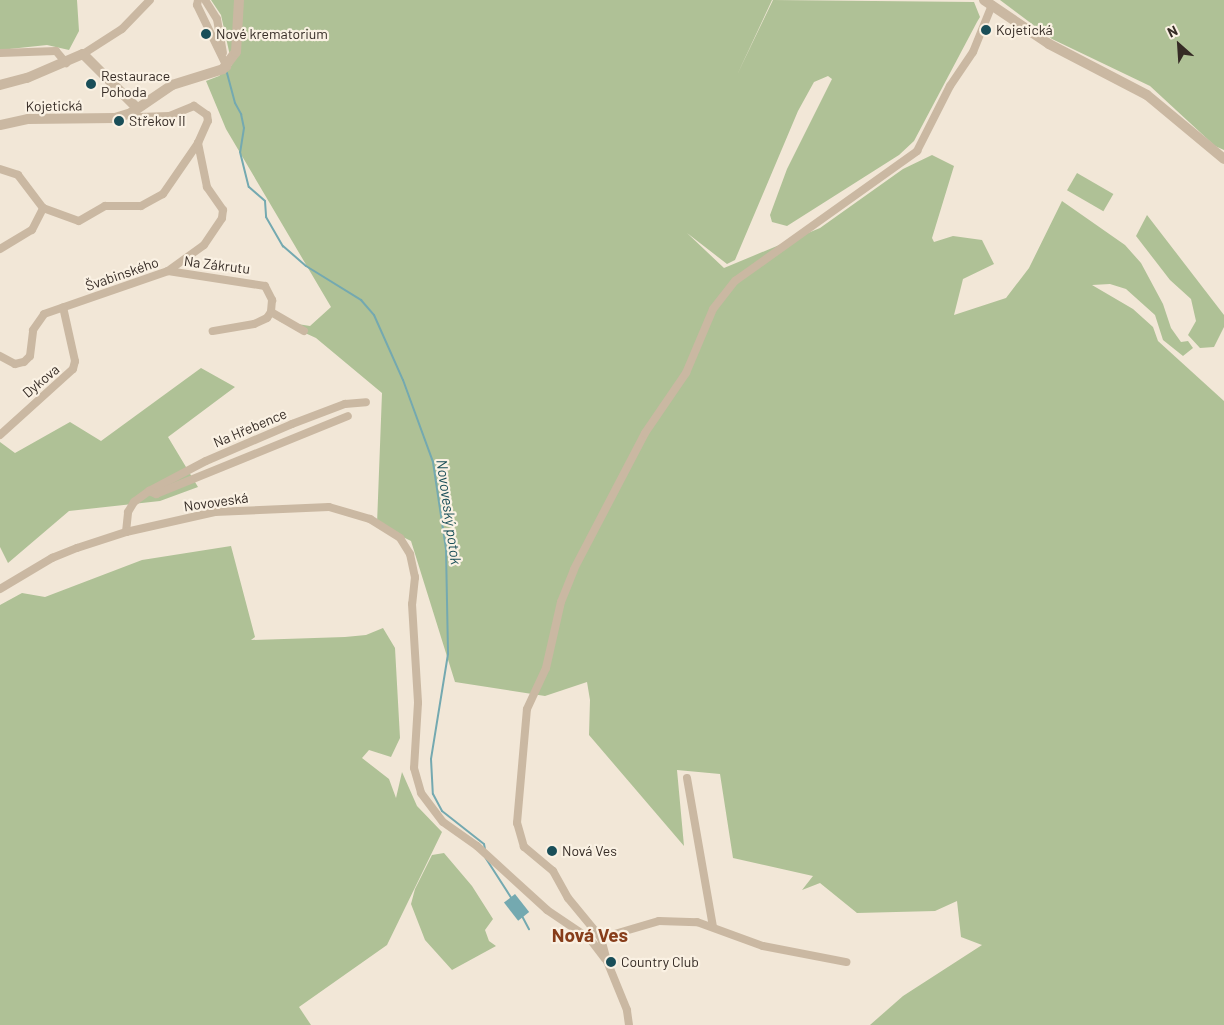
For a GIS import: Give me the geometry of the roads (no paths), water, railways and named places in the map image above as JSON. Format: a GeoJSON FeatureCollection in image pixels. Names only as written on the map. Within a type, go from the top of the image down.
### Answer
{"type":"FeatureCollection","features":[{"type":"Feature","properties":{"kind":"street"},"geometry":{"type":"LineString","coordinates":[[0,85],[66,63],[83,54],[122,29],[150,0]]}},
{"type":"Feature","properties":{"kind":"street"},"geometry":{"type":"LineString","coordinates":[[198,0],[197,5],[223,54]]}},
{"type":"Feature","properties":{"kind":"street"},"geometry":{"type":"LineString","coordinates":[[205,0],[217,19],[227,67]]}},
{"type":"Feature","properties":{"kind":"street"},"geometry":{"type":"LineString","coordinates":[[227,67],[236,52],[239,0]]}},
{"type":"Feature","properties":{"kind":"street"},"geometry":{"type":"LineString","coordinates":[[629,1025],[627,1010],[607,962],[601,938],[568,898],[553,871],[532,856],[520,838],[517,815],[524,723],[527,709],[546,668],[557,614],[574,569],[646,433],[686,373],[713,309],[735,282],[917,151],[950,86],[973,52],[988,3],[1049,44],[1147,95],[1224,159]]}},
{"type":"Feature","properties":{"kind":"street"},"geometry":{"type":"LineString","coordinates":[[0,53],[56,50],[66,63]]}},
{"type":"Feature","properties":{"kind":"street"},"geometry":{"type":"LineString","coordinates":[[0,169],[18,175],[43,208],[79,221],[105,206],[141,206],[153,202],[171,184],[198,144],[208,121],[199,107],[187,108],[179,114],[169,116],[138,117],[125,95],[83,54]]}},
{"type":"Feature","properties":{"kind":"street","name":"Kojetická"},"geometry":{"type":"LineString","coordinates":[[0,125],[28,119],[115,118],[134,110],[172,85],[227,67]]}},
{"type":"Feature","properties":{"kind":"street","name":"Švabinského"},"geometry":{"type":"LineString","coordinates":[[0,356],[15,364],[24,362],[30,356],[37,322],[44,314],[168,271],[204,245],[222,218],[220,201],[207,187],[198,144]]}},
{"type":"Feature","properties":{"kind":"street"},"geometry":{"type":"LineString","coordinates":[[0,250],[32,230],[43,208]]}},
{"type":"Feature","properties":{"kind":"street","name":"Na Zákrutu"},"geometry":{"type":"LineString","coordinates":[[168,271],[265,286],[272,300],[272,312]]}},
{"type":"Feature","properties":{"kind":"street","name":"Dykova"},"geometry":{"type":"LineString","coordinates":[[0,435],[73,369],[75,361],[63,307]]}},
{"type":"Feature","properties":{"kind":"street"},"geometry":{"type":"LineString","coordinates":[[213,331],[254,324],[272,312],[304,331]]}},
{"type":"Feature","properties":{"kind":"street","name":"Na Hřebence"},"geometry":{"type":"LineString","coordinates":[[126,532],[128,512],[134,502],[149,491],[206,461],[292,424],[345,404],[366,402]]}},
{"type":"Feature","properties":{"kind":"street","name":"Na Hřebence"},"geometry":{"type":"LineString","coordinates":[[149,491],[156,494],[348,416]]}},
{"type":"Feature","properties":{"kind":"street","name":"Novoveská"},"geometry":{"type":"LineString","coordinates":[[0,589],[52,558],[126,532],[214,512],[329,507],[370,519],[400,538],[410,554],[415,577],[412,604],[418,702],[414,768],[421,793],[443,822],[477,846],[547,910],[590,940],[607,962]]}},
{"type":"Feature","properties":{"kind":"street"},"geometry":{"type":"LineString","coordinates":[[686,778],[713,927]]}},
{"type":"Feature","properties":{"kind":"street"},"geometry":{"type":"LineString","coordinates":[[601,938],[659,921],[697,922],[763,946],[846,962]]}},
{"type":"Feature","properties":{"kind":"water"},"geometry":{"type":"Polygon","coordinates":[[[515,894],[529,912],[518,921],[504,903],[515,894]]]}},
{"type":"Feature","properties":{"kind":"waterway","name":"Novoveský potok"},"geometry":{"type":"LineString","coordinates":[[227,73],[244,128],[240,152],[249,187],[265,201],[266,217],[283,246],[306,266],[361,300],[374,315],[403,380],[433,462],[446,549],[448,654],[431,759],[433,794],[442,811],[484,844],[485,849]]}},
{"type":"Feature","properties":{"kind":"waterway","name":"Novoveský potok"},"geometry":{"type":"LineString","coordinates":[[485,857],[512,899]]}},
{"type":"Feature","properties":{"kind":"waterway","name":"Novoveský potok"},"geometry":{"type":"LineString","coordinates":[[522,916],[529,929]]}},
{"type":"Feature","properties":{"kind":"place","name":"Kojetická"},"geometry":{"type":"Point","coordinates":[986,30]}},
{"type":"Feature","properties":{"kind":"place","name":"Nové krematorium"},"geometry":{"type":"Point","coordinates":[206,34]}},
{"type":"Feature","properties":{"kind":"place","name":"Restaurace Pohoda"},"geometry":{"type":"Point","coordinates":[91,84]}},
{"type":"Feature","properties":{"kind":"place","name":"Střekov II"},"geometry":{"type":"Point","coordinates":[119,121]}},
{"type":"Feature","properties":{"kind":"place","name":"Nová Ves"},"geometry":{"type":"Point","coordinates":[552,851]}},
{"type":"Feature","properties":{"kind":"place","name":"Country Club"},"geometry":{"type":"Point","coordinates":[611,962]}},
{"type":"Feature","properties":{"kind":"district","name":"Nová Ves"},"geometry":{"type":"Point","coordinates":[590,935]}}]}
